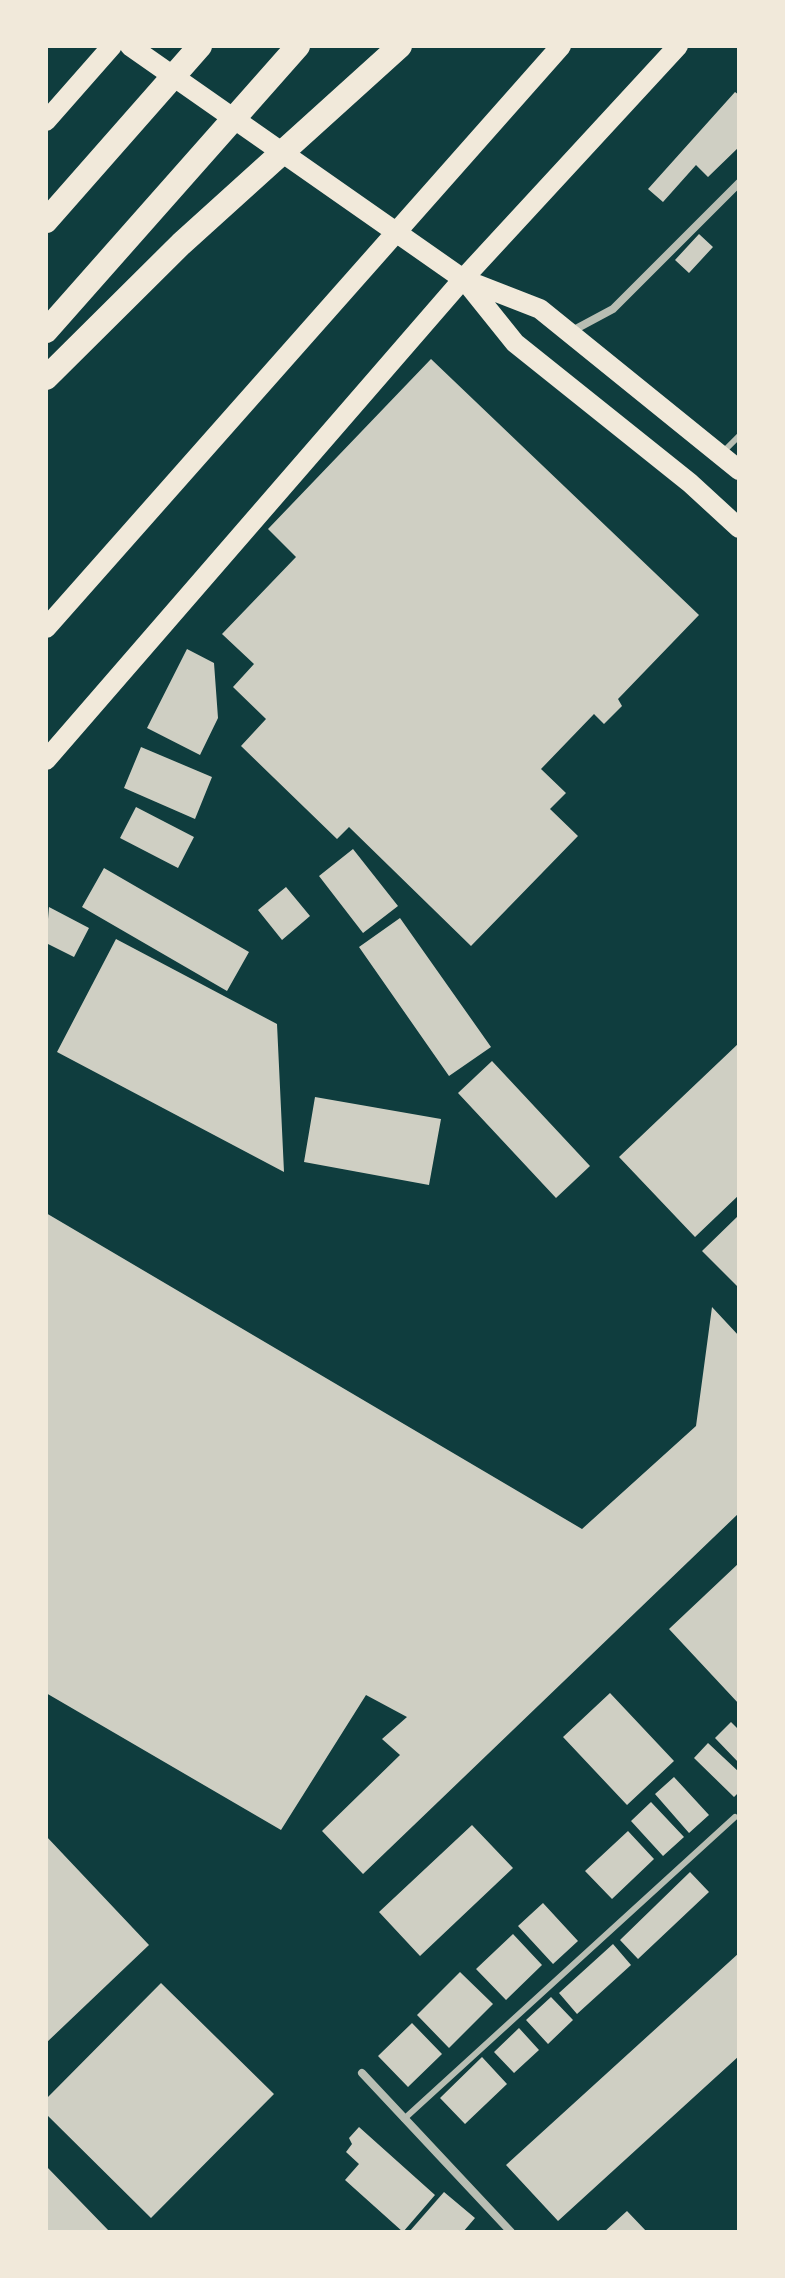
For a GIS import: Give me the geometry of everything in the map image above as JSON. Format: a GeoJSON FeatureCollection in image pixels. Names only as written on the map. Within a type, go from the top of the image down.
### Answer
{"type":"FeatureCollection","features":[{"type":"Feature","properties":{"kind":"highway"},"geometry":{"type":"LineString","coordinates":[[46,221],[200,46]]}},
{"type":"Feature","properties":{"kind":"highway"},"geometry":{"type":"LineString","coordinates":[[46,331],[298,46]]}},
{"type":"Feature","properties":{"kind":"highway"},"geometry":{"type":"LineString","coordinates":[[46,378],[181,244],[400,46]]}},
{"type":"Feature","properties":{"kind":"main road"},"geometry":{"type":"LineString","coordinates":[[46,121],[112,46]]}},
{"type":"Feature","properties":{"kind":"main road"},"geometry":{"type":"LineString","coordinates":[[130,46],[463,279],[540,309],[572,331],[739,470]]}},
{"type":"Feature","properties":{"kind":"main road"},"geometry":{"type":"LineString","coordinates":[[46,628],[561,46]]}},
{"type":"Feature","properties":{"kind":"main road"},"geometry":{"type":"LineString","coordinates":[[46,760],[463,279],[678,46]]}},
{"type":"Feature","properties":{"kind":"main road"},"geometry":{"type":"LineString","coordinates":[[463,279],[515,343],[690,483],[739,528]]}},
{"type":"Feature","properties":{"kind":"street"},"geometry":{"type":"LineString","coordinates":[[572,331],[613,309],[739,183]]}},
{"type":"Feature","properties":{"kind":"street"},"geometry":{"type":"LineString","coordinates":[[362,2073],[511,2232]]}},
{"type":"Feature","properties":{"kind":"lane"},"geometry":{"type":"LineString","coordinates":[[721,454],[739,436]]}},
{"type":"Feature","properties":{"kind":"lane"},"geometry":{"type":"LineString","coordinates":[[404,2119],[735,1817]]}},
{"type":"Feature","properties":{"kind":"building"},"geometry":{"type":"Polygon","coordinates":[[[735,92],[739,95],[739,147],[708,177],[696,165],[663,202],[648,189],[735,92]]]}},
{"type":"Feature","properties":{"kind":"building"},"geometry":{"type":"Polygon","coordinates":[[[699,234],[713,247],[689,273],[675,260],[699,234]]]}},
{"type":"Feature","properties":{"kind":"building"},"geometry":{"type":"Polygon","coordinates":[[[431,359],[699,615],[618,699],[622,706],[604,724],[594,714],[541,769],[566,793],[550,809],[578,836],[471,946],[349,827],[337,839],[241,746],[266,719],[233,687],[254,664],[222,634],[296,557],[268,529],[431,359]]]}},
{"type":"Feature","properties":{"kind":"building"},"geometry":{"type":"Polygon","coordinates":[[[187,649],[214,663],[218,718],[200,755],[147,728],[187,649]]]}},
{"type":"Feature","properties":{"kind":"building"},"geometry":{"type":"Polygon","coordinates":[[[141,747],[212,777],[195,819],[124,788],[141,747]]]}},
{"type":"Feature","properties":{"kind":"building"},"geometry":{"type":"Polygon","coordinates":[[[136,807],[194,837],[178,868],[120,838],[136,807]]]}},
{"type":"Feature","properties":{"kind":"building"},"geometry":{"type":"Polygon","coordinates":[[[353,849],[398,906],[363,933],[319,876],[353,849]]]}},
{"type":"Feature","properties":{"kind":"building"},"geometry":{"type":"Polygon","coordinates":[[[104,868],[249,952],[227,991],[82,907],[104,868]]]}},
{"type":"Feature","properties":{"kind":"building"},"geometry":{"type":"Polygon","coordinates":[[[286,887],[310,916],[282,940],[258,910],[286,887]]]}},
{"type":"Feature","properties":{"kind":"building"},"geometry":{"type":"Polygon","coordinates":[[[49,907],[89,928],[74,957],[46,943],[49,907]]]}},
{"type":"Feature","properties":{"kind":"building"},"geometry":{"type":"Polygon","coordinates":[[[400,918],[491,1047],[449,1076],[359,947],[400,918]]]}},
{"type":"Feature","properties":{"kind":"building"},"geometry":{"type":"Polygon","coordinates":[[[116,939],[277,1024],[284,1172],[57,1052],[116,939]]]}},
{"type":"Feature","properties":{"kind":"building"},"geometry":{"type":"Polygon","coordinates":[[[739,1043],[739,1195],[695,1237],[619,1157],[739,1043]]]}},
{"type":"Feature","properties":{"kind":"building"},"geometry":{"type":"Polygon","coordinates":[[[492,1061],[590,1166],[556,1198],[458,1093],[492,1061]]]}},
{"type":"Feature","properties":{"kind":"building"},"geometry":{"type":"Polygon","coordinates":[[[315,1097],[441,1119],[429,1185],[304,1162],[315,1097]]]}},
{"type":"Feature","properties":{"kind":"building"},"geometry":{"type":"Polygon","coordinates":[[[46,1213],[582,1529],[696,1426],[712,1307],[739,1336],[739,1513],[363,1874],[322,1831],[400,1755],[382,1739],[407,1717],[366,1695],[281,1830],[46,1693],[46,1213]]]}},
{"type":"Feature","properties":{"kind":"building"},"geometry":{"type":"Polygon","coordinates":[[[739,1215],[739,1288],[702,1251],[739,1215]]]}},
{"type":"Feature","properties":{"kind":"building"},"geometry":{"type":"Polygon","coordinates":[[[739,1563],[739,1704],[669,1629],[739,1563]]]}},
{"type":"Feature","properties":{"kind":"building"},"geometry":{"type":"Polygon","coordinates":[[[610,1693],[674,1761],[627,1805],[563,1737],[610,1693]]]}},
{"type":"Feature","properties":{"kind":"building"},"geometry":{"type":"Polygon","coordinates":[[[731,1722],[739,1730],[739,1763],[715,1738],[731,1722]]]}},
{"type":"Feature","properties":{"kind":"building"},"geometry":{"type":"Polygon","coordinates":[[[708,1743],[739,1772],[739,1792],[734,1797],[694,1758],[708,1743]]]}},
{"type":"Feature","properties":{"kind":"building"},"geometry":{"type":"Polygon","coordinates":[[[674,1777],[709,1815],[689,1833],[655,1794],[674,1777]]]}},
{"type":"Feature","properties":{"kind":"building"},"geometry":{"type":"Polygon","coordinates":[[[651,1802],[684,1837],[663,1856],[631,1821],[651,1802]]]}},
{"type":"Feature","properties":{"kind":"building"},"geometry":{"type":"Polygon","coordinates":[[[472,1825],[513,1868],[420,1956],[379,1912],[472,1825]]]}},
{"type":"Feature","properties":{"kind":"building"},"geometry":{"type":"Polygon","coordinates":[[[628,1831],[654,1859],[612,1899],[585,1871],[628,1831]]]}},
{"type":"Feature","properties":{"kind":"building"},"geometry":{"type":"Polygon","coordinates":[[[46,1836],[149,1945],[46,2043],[46,1836]]]}},
{"type":"Feature","properties":{"kind":"building"},"geometry":{"type":"Polygon","coordinates":[[[690,1872],[709,1892],[638,1959],[620,1940],[690,1872]]]}},
{"type":"Feature","properties":{"kind":"building"},"geometry":{"type":"Polygon","coordinates":[[[543,1903],[578,1941],[553,1964],[518,1926],[543,1903]]]}},
{"type":"Feature","properties":{"kind":"building"},"geometry":{"type":"Polygon","coordinates":[[[513,1934],[542,1965],[506,2000],[476,1969],[513,1934]]]}},
{"type":"Feature","properties":{"kind":"building"},"geometry":{"type":"Polygon","coordinates":[[[613,1944],[631,1965],[577,2014],[559,1993],[613,1944]]]}},
{"type":"Feature","properties":{"kind":"building"},"geometry":{"type":"Polygon","coordinates":[[[739,1953],[739,2056],[558,2221],[506,2165],[739,1953]]]}},
{"type":"Feature","properties":{"kind":"building"},"geometry":{"type":"Polygon","coordinates":[[[460,1972],[493,2004],[449,2048],[417,2015],[460,1972]]]}},
{"type":"Feature","properties":{"kind":"building"},"geometry":{"type":"Polygon","coordinates":[[[161,1983],[274,2094],[151,2218],[46,2114],[46,2099],[161,1983]]]}},
{"type":"Feature","properties":{"kind":"building"},"geometry":{"type":"Polygon","coordinates":[[[551,1997],[573,2020],[548,2044],[526,2020],[551,1997]]]}},
{"type":"Feature","properties":{"kind":"building"},"geometry":{"type":"Polygon","coordinates":[[[412,2023],[442,2054],[408,2087],[378,2056],[412,2023]]]}},
{"type":"Feature","properties":{"kind":"building"},"geometry":{"type":"Polygon","coordinates":[[[519,2028],[539,2050],[514,2073],[494,2052],[519,2028]]]}},
{"type":"Feature","properties":{"kind":"building"},"geometry":{"type":"Polygon","coordinates":[[[482,2057],[507,2084],[465,2124],[440,2098],[482,2057]]]}},
{"type":"Feature","properties":{"kind":"building"},"geometry":{"type":"Polygon","coordinates":[[[359,2127],[435,2195],[403,2232],[345,2180],[359,2164],[346,2152],[352,2144],[349,2138],[359,2127]]]}},
{"type":"Feature","properties":{"kind":"building"},"geometry":{"type":"Polygon","coordinates":[[[46,2166],[110,2232],[46,2232],[46,2166]]]}},
{"type":"Feature","properties":{"kind":"building"},"geometry":{"type":"Polygon","coordinates":[[[444,2192],[475,2218],[463,2232],[409,2232],[444,2192]]]}},
{"type":"Feature","properties":{"kind":"building"},"geometry":{"type":"Polygon","coordinates":[[[627,2211],[647,2232],[604,2232],[627,2211]]]}}]}
